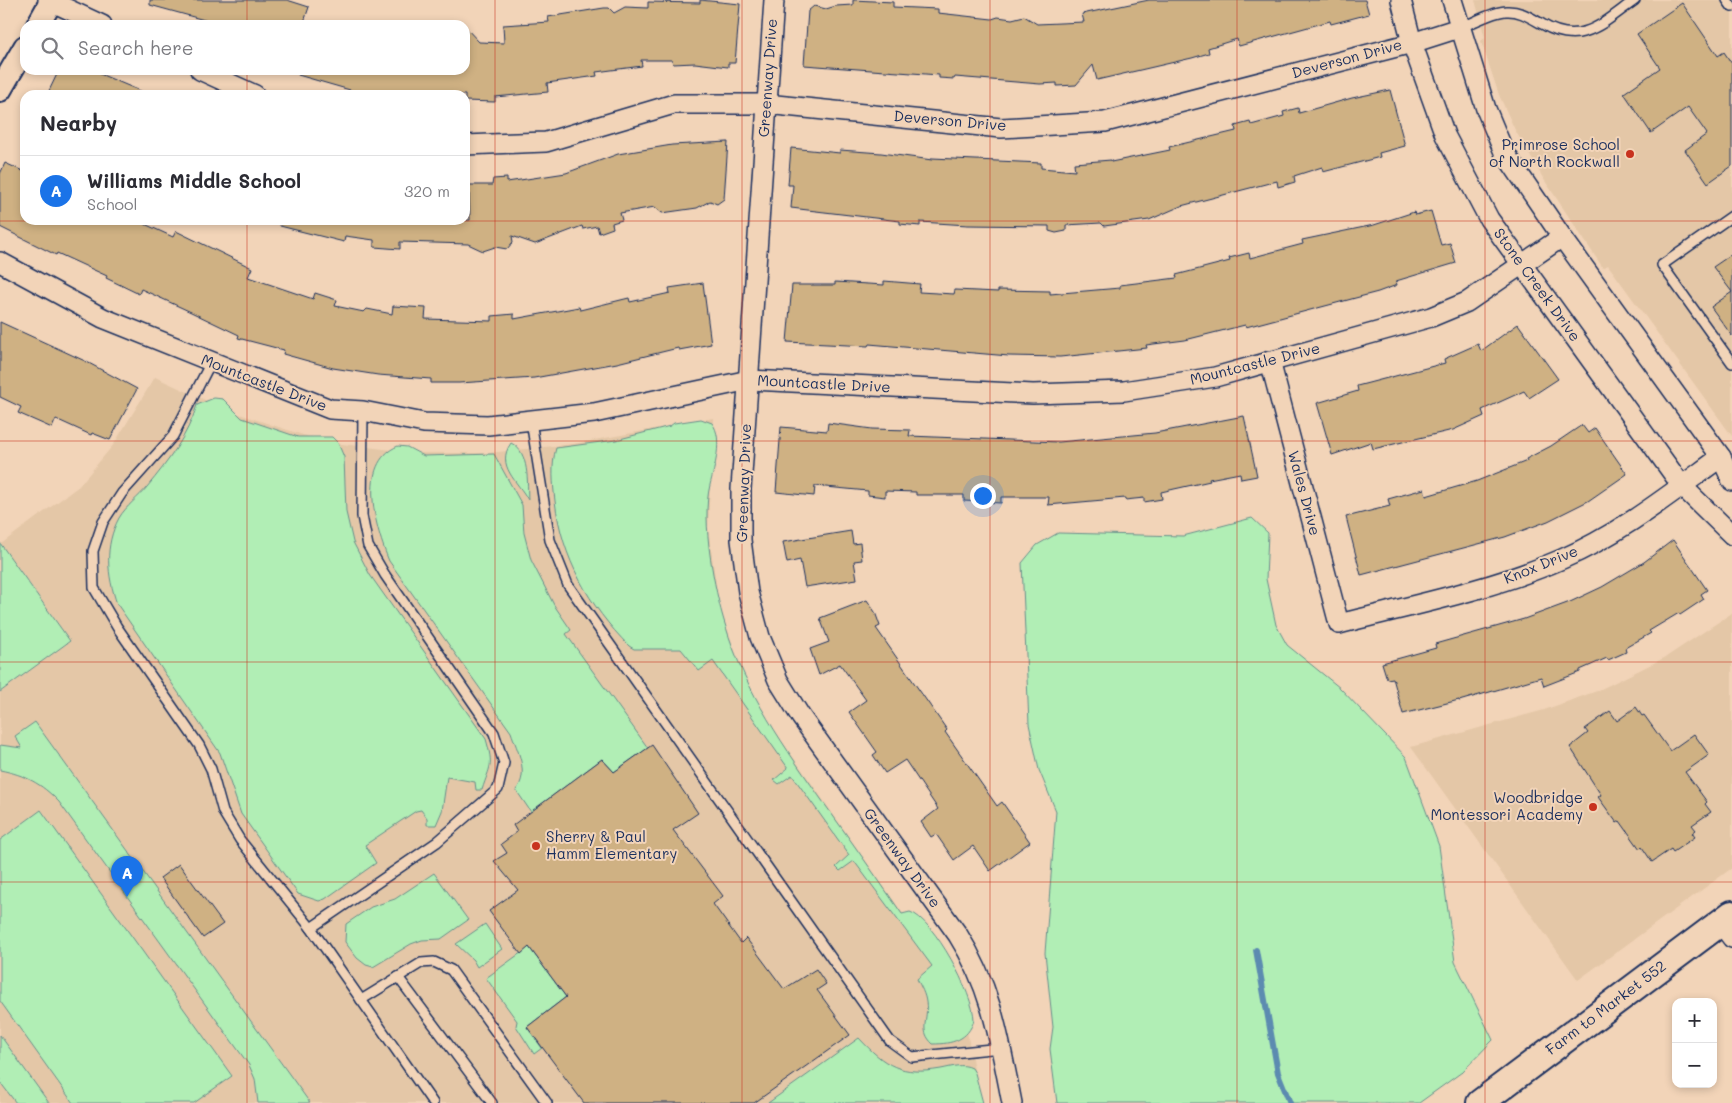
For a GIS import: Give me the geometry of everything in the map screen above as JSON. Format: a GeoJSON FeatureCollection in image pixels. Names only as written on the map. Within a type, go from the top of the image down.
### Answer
{"type":"FeatureCollection","features":[{"type":"Feature","properties":{"kind":"main road","name":"Farm to Market 552"},"geometry":{"type":"LineString","coordinates":[[1480,1103],[1728,925]]}},
{"type":"Feature","properties":{"kind":"street"},"geometry":{"type":"LineString","coordinates":[[40,20],[50,0],[92,20]]}},
{"type":"Feature","properties":{"kind":"street","name":"Greenway Drive"},"geometry":{"type":"LineString","coordinates":[[774,0],[741,489],[741,540],[748,592],[760,637],[788,698],[969,952],[988,996],[1012,1103]]}},
{"type":"Feature","properties":{"kind":"street","name":"Stone Creek Drive"},"geometry":{"type":"LineString","coordinates":[[1401,0],[1412,42],[1445,135],[1489,219],[1682,486],[1732,535]]}},
{"type":"Feature","properties":{"kind":"street"},"geometry":{"type":"LineString","coordinates":[[1452,0],[1459,28],[1486,109],[1504,152],[1562,237],[1721,457],[1732,481]]}},
{"type":"Feature","properties":{"kind":"street","name":"Deverson Drive"},"geometry":{"type":"LineString","coordinates":[[470,145],[546,142],[674,104],[766,104],[1001,128],[1105,122],[1459,28]]}},
{"type":"Feature","properties":{"kind":"street"},"geometry":{"type":"LineString","coordinates":[[0,90],[20,56]]}},
{"type":"Feature","properties":{"kind":"street"},"geometry":{"type":"LineString","coordinates":[[211,75],[244,90]]}},
{"type":"Feature","properties":{"kind":"street","name":"Mountcastle Drive"},"geometry":{"type":"LineString","coordinates":[[0,262],[103,318],[330,409],[363,411],[424,424],[488,425],[594,413],[749,380],[1033,394],[1124,391],[1215,376],[1432,317],[1467,302],[1562,237]]}},
{"type":"Feature","properties":{"kind":"street","name":"Wales Drive"},"geometry":{"type":"LineString","coordinates":[[1270,361],[1339,624]]}},
{"type":"Feature","properties":{"kind":"street","name":"Knox Drive"},"geometry":{"type":"LineString","coordinates":[[1339,624],[1507,580],[1562,559],[1617,531],[1721,457]]}},
{"type":"Feature","properties":{"kind":"lane"},"geometry":{"type":"LineString","coordinates":[[1459,28],[1506,11],[1525,14],[1547,27],[1568,34],[1590,32],[1635,0]]}},
{"type":"Feature","properties":{"kind":"lane"},"geometry":{"type":"LineString","coordinates":[[1727,0],[1732,7]]}},
{"type":"Feature","properties":{"kind":"lane"},"geometry":{"type":"LineString","coordinates":[[1732,216],[1662,265],[1732,363]]}},
{"type":"Feature","properties":{"kind":"lane"},"geometry":{"type":"LineString","coordinates":[[211,362],[173,436],[122,493],[103,522],[93,551],[94,588],[117,627],[199,745],[211,769],[223,812],[240,840],[311,928],[433,1103]]}},
{"type":"Feature","properties":{"kind":"lane"},"geometry":{"type":"LineString","coordinates":[[311,928],[437,842],[498,789],[504,763],[494,733],[385,575],[368,546],[362,516],[363,411]]}},
{"type":"Feature","properties":{"kind":"lane"},"geometry":{"type":"LineString","coordinates":[[531,421],[550,540],[568,585],[890,1042],[912,1056],[1001,1048]]}},
{"type":"Feature","properties":{"kind":"lane"},"geometry":{"type":"LineString","coordinates":[[361,1000],[421,963],[434,962],[451,970],[547,1103]]}},
{"type":"Feature","properties":{"kind":"lane"},"geometry":{"type":"LineString","coordinates":[[398,977],[492,1103]]}},
{"type":"Feature","properties":{"kind":"shaded area","name":"Primrose School of North Rockwall"},"geometry":{"type":"Polygon","coordinates":[[[1475,0],[1732,0],[1732,436],[1608,265],[1603,268],[1543,178],[1515,130],[1499,95],[1481,41],[1485,38],[1475,0]]]}},
{"type":"Feature","properties":{"kind":"shaded area","name":"Sherry & Paul Hamm Elementary"},"geometry":{"type":"Polygon","coordinates":[[[155,377],[227,410],[303,435],[342,444],[417,453],[489,453],[573,444],[713,418],[708,528],[719,606],[742,671],[761,710],[776,733],[934,958],[965,1020],[980,1103],[0,1103],[0,692],[70,641],[1,544],[79,486],[114,444],[155,377]]]}},
{"type":"Feature","properties":{"kind":"shaded area","name":"Woodbridge Montessori Academy"},"geometry":{"type":"Polygon","coordinates":[[[1732,613],[1732,868],[1578,980],[1411,747],[1544,710],[1597,691],[1666,657],[1732,613]]]}},
{"type":"Feature","properties":{"kind":"green space"},"geometry":{"type":"Polygon","coordinates":[[[214,398],[223,399],[242,418],[298,437],[332,437],[338,443],[344,457],[346,512],[353,542],[370,575],[486,739],[490,755],[490,766],[482,790],[476,790],[475,782],[447,777],[442,811],[436,825],[427,825],[427,818],[421,810],[416,811],[365,845],[376,863],[325,899],[319,901],[298,894],[241,814],[220,753],[117,604],[111,582],[109,550],[119,518],[170,458],[183,438],[197,405],[214,398]]]}},
{"type":"Feature","properties":{"kind":"green space"},"geometry":{"type":"Polygon","coordinates":[[[701,419],[712,423],[717,437],[716,462],[708,500],[708,536],[717,593],[733,649],[755,696],[781,741],[902,914],[910,912],[920,918],[930,928],[951,959],[967,994],[974,1020],[968,1032],[958,1040],[933,1044],[929,1039],[925,1029],[927,1008],[923,990],[917,979],[932,966],[854,861],[840,871],[836,867],[849,855],[792,775],[779,784],[774,780],[788,768],[713,661],[699,671],[681,649],[634,649],[629,646],[590,598],[571,561],[564,542],[555,501],[553,468],[556,448],[616,440],[670,426],[674,423],[701,419]]]}},
{"type":"Feature","properties":{"kind":"green space"},"geometry":{"type":"Polygon","coordinates":[[[511,443],[522,453],[526,468],[528,500],[507,466],[507,451],[511,443]]]}},
{"type":"Feature","properties":{"kind":"green space"},"geometry":{"type":"Polygon","coordinates":[[[398,446],[407,447],[424,456],[494,454],[522,505],[524,533],[531,560],[554,605],[571,630],[566,634],[648,748],[614,772],[602,759],[531,812],[516,790],[522,776],[522,769],[511,732],[389,561],[384,548],[375,515],[373,482],[377,467],[385,455],[398,446]]]}},
{"type":"Feature","properties":{"kind":"green space"},"geometry":{"type":"Polygon","coordinates":[[[1252,518],[1268,533],[1266,579],[1276,625],[1287,645],[1340,688],[1406,757],[1439,846],[1455,962],[1493,1040],[1462,1072],[1419,1103],[1057,1103],[1050,1049],[1053,1027],[1045,953],[1056,811],[1039,770],[1029,724],[1022,563],[1037,545],[1058,533],[1183,536],[1252,518]]]}},
{"type":"Feature","properties":{"kind":"green space"},"geometry":{"type":"Polygon","coordinates":[[[0,543],[70,641],[0,692],[0,543]]]}},
{"type":"Feature","properties":{"kind":"green space"},"geometry":{"type":"Polygon","coordinates":[[[35,722],[310,1103],[258,1103],[255,1079],[249,1065],[59,802],[32,781],[17,774],[0,770],[0,745],[22,748],[15,736],[35,722]]]}},
{"type":"Feature","properties":{"kind":"green space"},"geometry":{"type":"Polygon","coordinates":[[[41,810],[232,1076],[194,1103],[73,1103],[0,1001],[0,840],[41,810]]]}},
{"type":"Feature","properties":{"kind":"green space"},"geometry":{"type":"Polygon","coordinates":[[[434,873],[468,920],[441,939],[422,940],[411,944],[373,967],[366,965],[357,958],[345,942],[346,924],[371,907],[395,899],[434,873]]]}},
{"type":"Feature","properties":{"kind":"green space"},"geometry":{"type":"Polygon","coordinates":[[[485,924],[502,949],[477,967],[473,960],[456,944],[485,924]]]}},
{"type":"Feature","properties":{"kind":"green space"},"geometry":{"type":"Polygon","coordinates":[[[529,947],[566,997],[527,1027],[542,1048],[534,1054],[516,1026],[517,1021],[486,978],[529,947]]]}},
{"type":"Feature","properties":{"kind":"green space"},"geometry":{"type":"Polygon","coordinates":[[[0,1035],[49,1103],[16,1103],[0,1082],[0,1035]]]}},
{"type":"Feature","properties":{"kind":"green space"},"geometry":{"type":"Polygon","coordinates":[[[859,1038],[877,1056],[904,1070],[927,1071],[961,1066],[972,1068],[983,1103],[768,1103],[859,1038]]]}},
{"type":"Feature","properties":{"kind":"building"},"geometry":{"type":"Polygon","coordinates":[[[150,0],[287,0],[309,7],[305,20],[204,20],[150,5],[150,0]]]}},
{"type":"Feature","properties":{"kind":"building"},"geometry":{"type":"Polygon","coordinates":[[[700,0],[740,4],[735,63],[728,63],[728,67],[695,63],[673,64],[672,60],[641,60],[642,66],[596,72],[597,76],[547,83],[548,92],[495,97],[495,102],[470,101],[470,90],[350,90],[298,75],[470,75],[470,32],[479,42],[504,43],[503,25],[549,22],[548,17],[604,8],[609,8],[614,13],[625,7],[648,8],[648,2],[700,3],[700,0]]]}},
{"type":"Feature","properties":{"kind":"building"},"geometry":{"type":"Polygon","coordinates":[[[853,0],[893,2],[893,7],[938,9],[938,13],[992,19],[998,17],[1012,19],[1024,16],[1037,24],[1084,22],[1082,14],[1149,0],[1365,0],[1369,14],[1331,24],[1330,21],[1239,46],[1237,39],[1208,48],[1209,53],[1192,58],[1097,80],[1093,65],[1076,85],[1057,86],[1057,83],[1040,84],[955,77],[954,79],[939,78],[939,75],[804,65],[808,11],[814,6],[826,9],[836,6],[853,5],[853,0]]]}},
{"type":"Feature","properties":{"kind":"building"},"geometry":{"type":"Polygon","coordinates":[[[1682,3],[1718,56],[1724,52],[1732,64],[1732,166],[1708,183],[1685,150],[1707,134],[1688,107],[1651,133],[1624,93],[1660,68],[1637,34],[1682,3]]]}},
{"type":"Feature","properties":{"kind":"building"},"geometry":{"type":"Polygon","coordinates":[[[57,75],[102,75],[138,90],[49,90],[57,75]]]}},
{"type":"Feature","properties":{"kind":"building"},"geometry":{"type":"Polygon","coordinates":[[[1390,90],[1405,146],[1379,153],[1380,157],[1323,172],[1322,167],[1294,176],[1295,182],[1278,187],[1277,181],[1181,206],[1149,220],[1104,226],[1101,223],[1066,225],[1066,231],[1056,233],[1049,231],[1049,226],[968,225],[920,222],[920,226],[900,224],[900,221],[791,208],[793,185],[788,185],[791,148],[840,153],[840,150],[881,153],[932,160],[932,158],[1041,163],[1041,168],[1075,171],[1074,163],[1111,160],[1111,162],[1170,150],[1169,147],[1236,131],[1235,126],[1250,122],[1251,125],[1284,116],[1283,112],[1298,108],[1299,113],[1352,98],[1390,90]]]}},
{"type":"Feature","properties":{"kind":"building"},"geometry":{"type":"Polygon","coordinates":[[[728,142],[724,199],[717,204],[710,201],[697,208],[662,213],[655,207],[620,213],[622,220],[612,223],[613,228],[599,233],[597,226],[583,229],[582,226],[535,244],[512,236],[513,242],[507,249],[495,247],[483,251],[468,244],[400,242],[400,249],[374,247],[374,240],[345,236],[344,242],[280,226],[470,225],[470,185],[492,185],[493,179],[507,178],[507,182],[566,173],[618,154],[672,145],[728,142]]]}},
{"type":"Feature","properties":{"kind":"building"},"geometry":{"type":"Polygon","coordinates":[[[5,163],[20,170],[20,225],[147,225],[173,237],[176,231],[252,268],[248,277],[313,299],[315,293],[337,300],[335,306],[364,312],[367,309],[392,314],[393,306],[426,308],[425,319],[492,321],[492,316],[514,314],[514,319],[579,307],[580,310],[629,298],[630,302],[670,293],[669,288],[703,283],[711,344],[679,350],[678,348],[617,363],[534,378],[459,383],[431,383],[431,379],[378,375],[333,368],[283,354],[284,350],[238,338],[239,335],[191,312],[141,289],[139,294],[106,278],[107,276],[57,253],[56,255],[0,227],[0,174],[5,163]]]}},
{"type":"Feature","properties":{"kind":"building"},"geometry":{"type":"Polygon","coordinates":[[[1431,211],[1441,245],[1450,243],[1456,263],[1396,281],[1397,285],[1378,292],[1246,327],[1245,325],[1185,340],[1146,345],[1147,348],[1060,357],[1009,356],[869,344],[868,346],[787,342],[792,285],[835,285],[835,282],[884,285],[884,281],[920,284],[919,292],[954,294],[955,290],[998,292],[998,290],[1050,291],[1050,294],[1120,288],[1120,285],[1177,278],[1176,275],[1230,261],[1229,258],[1249,253],[1250,258],[1303,244],[1302,240],[1374,225],[1414,212],[1415,215],[1431,211]]]}},
{"type":"Feature","properties":{"kind":"building"},"geometry":{"type":"Polygon","coordinates":[[[1732,254],[1732,292],[1713,267],[1732,254]]]}},
{"type":"Feature","properties":{"kind":"building"},"geometry":{"type":"Polygon","coordinates":[[[1732,292],[1732,336],[1711,307],[1732,292]]]}},
{"type":"Feature","properties":{"kind":"building"},"geometry":{"type":"Polygon","coordinates":[[[0,322],[85,361],[137,389],[110,440],[92,433],[91,435],[56,419],[52,428],[18,413],[21,407],[0,397],[0,322]]]}},
{"type":"Feature","properties":{"kind":"building"},"geometry":{"type":"Polygon","coordinates":[[[1518,324],[1558,379],[1529,398],[1524,391],[1482,410],[1484,416],[1453,430],[1373,449],[1371,442],[1332,455],[1317,403],[1358,391],[1357,386],[1445,363],[1444,359],[1478,344],[1481,351],[1518,324]]]}},
{"type":"Feature","properties":{"kind":"building"},"geometry":{"type":"Polygon","coordinates":[[[1244,416],[1257,476],[1241,479],[1240,473],[1209,479],[1210,481],[1161,492],[1162,499],[1144,502],[1144,498],[1125,500],[1125,498],[1048,505],[1049,497],[1001,497],[1001,503],[964,501],[964,495],[916,495],[916,492],[885,491],[885,497],[868,495],[868,491],[815,486],[814,496],[776,492],[781,427],[827,431],[828,423],[872,429],[910,430],[909,436],[1059,442],[1155,433],[1244,416]]]}},
{"type":"Feature","properties":{"kind":"building"},"geometry":{"type":"Polygon","coordinates":[[[1582,425],[1588,433],[1595,428],[1627,474],[1588,501],[1548,521],[1505,537],[1361,575],[1346,517],[1390,506],[1388,499],[1424,489],[1426,496],[1477,481],[1527,461],[1526,459],[1551,446],[1582,425]]]}},
{"type":"Feature","properties":{"kind":"building"},"geometry":{"type":"Polygon","coordinates":[[[851,531],[853,544],[860,543],[862,560],[854,561],[857,579],[805,587],[800,560],[787,563],[783,542],[851,531]]]}},
{"type":"Feature","properties":{"kind":"building"},"geometry":{"type":"Polygon","coordinates":[[[1673,540],[1707,590],[1701,594],[1704,599],[1680,615],[1679,613],[1649,631],[1651,633],[1625,648],[1626,652],[1608,660],[1607,658],[1580,670],[1580,672],[1544,686],[1541,677],[1459,701],[1403,714],[1393,678],[1387,679],[1382,663],[1436,648],[1435,644],[1524,619],[1570,602],[1602,587],[1644,562],[1673,540]]]}},
{"type":"Feature","properties":{"kind":"building"},"geometry":{"type":"Polygon","coordinates":[[[867,600],[875,612],[880,626],[876,628],[947,730],[945,732],[997,806],[1002,802],[1030,842],[990,871],[973,846],[954,860],[936,834],[931,837],[921,822],[938,809],[905,760],[885,773],[873,755],[877,752],[849,712],[866,700],[840,664],[819,675],[810,649],[829,642],[820,618],[867,600]]]}},
{"type":"Feature","properties":{"kind":"building"},"geometry":{"type":"Polygon","coordinates":[[[1636,707],[1670,751],[1694,734],[1709,755],[1685,772],[1707,802],[1705,804],[1711,812],[1692,825],[1696,830],[1692,833],[1695,837],[1673,852],[1671,849],[1652,862],[1620,821],[1617,823],[1598,797],[1601,795],[1570,747],[1588,733],[1585,729],[1610,711],[1617,721],[1636,707]]]}},
{"type":"Feature","properties":{"kind":"building","name":"Sherry & Paul Hamm Elementary"},"geometry":{"type":"Polygon","coordinates":[[[652,745],[698,813],[673,830],[723,896],[713,904],[741,943],[746,938],[784,989],[816,969],[826,984],[817,990],[850,1035],[754,1103],[584,1103],[527,1027],[566,997],[529,947],[521,954],[489,911],[518,890],[494,861],[507,853],[501,844],[517,832],[513,825],[602,759],[614,772],[652,745]]]}},
{"type":"Feature","properties":{"kind":"building"},"geometry":{"type":"Polygon","coordinates":[[[179,864],[223,924],[203,938],[160,878],[179,864]]]}},
{"type":"Feature","properties":{"kind":"waterway"},"geometry":{"type":"LineString","coordinates":[[1256,950],[1278,1073],[1290,1103]]}},
{"type":"Feature","properties":{"kind":"place","name":"Primrose School of North Rockwall"},"geometry":{"type":"Point","coordinates":[1630,154]}},
{"type":"Feature","properties":{"kind":"place","name":"Woodbridge Montessori Academy"},"geometry":{"type":"Point","coordinates":[1593,807]}},
{"type":"Feature","properties":{"kind":"place","name":"Sherry & Paul Hamm Elementary"},"geometry":{"type":"Point","coordinates":[536,846]}},
{"type":"Feature","properties":{"kind":"place","name":"Williams Middle School"},"geometry":{"type":"Point","coordinates":[127,897]}}]}
